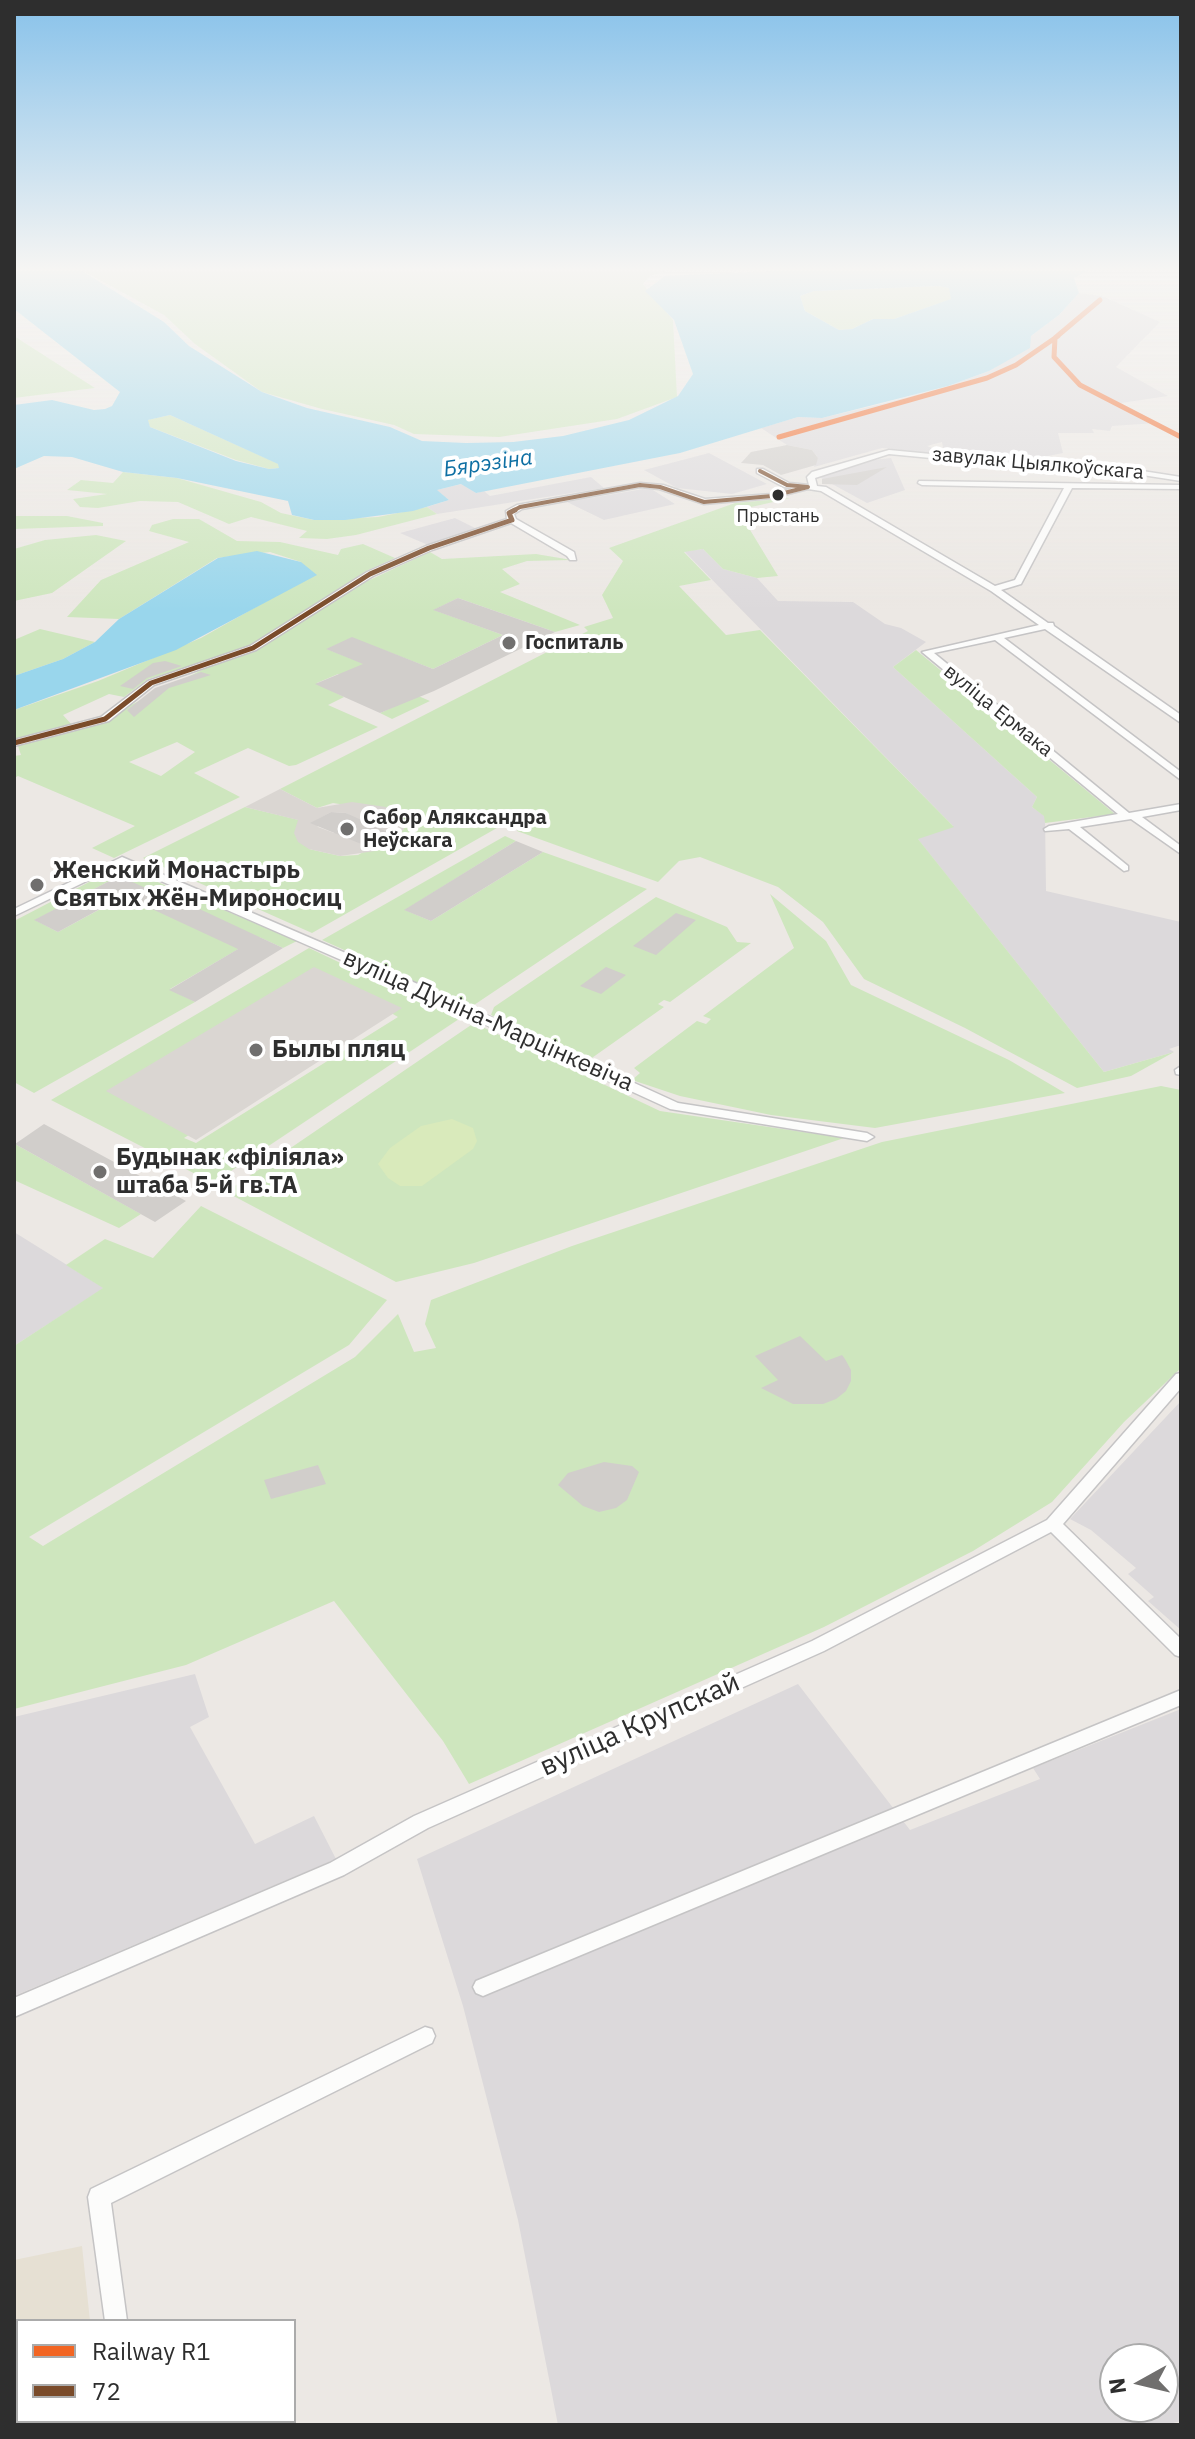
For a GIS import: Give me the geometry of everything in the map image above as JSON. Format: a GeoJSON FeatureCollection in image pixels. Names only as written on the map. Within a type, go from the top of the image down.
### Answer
{"type":"FeatureCollection","features":[{"type":"Feature","properties":{"kind":"street","name":"завулак Цыялкоўскага"},"geometry":{"type":"LineString","coordinates":[[810,486],[811,477],[820,472],[889,452],[1136,472],[1181,479]]}},
{"type":"Feature","properties":{"kind":"street"},"geometry":{"type":"LineString","coordinates":[[760,471],[787,485],[810,486],[874,519],[994,589],[1050,625],[1181,720]]}},
{"type":"Feature","properties":{"kind":"street","name":"завулак Цыялкоўскага"},"geometry":{"type":"LineString","coordinates":[[922,483],[1181,487]]}},
{"type":"Feature","properties":{"kind":"street"},"geometry":{"type":"LineString","coordinates":[[573,558],[512,520],[509,513],[520,507],[631,486],[660,487],[682,498],[704,502],[772,496],[810,486]]}},
{"type":"Feature","properties":{"kind":"street"},"geometry":{"type":"LineString","coordinates":[[994,589],[1018,582],[1069,486]]}},
{"type":"Feature","properties":{"kind":"street"},"geometry":{"type":"LineString","coordinates":[[14,743],[98,722],[151,683],[235,656],[268,640],[377,571],[429,548],[512,520]]}},
{"type":"Feature","properties":{"kind":"street","name":"вуліца Ермака"},"geometry":{"type":"LineString","coordinates":[[1050,625],[927,652],[1130,815],[1181,851]]}},
{"type":"Feature","properties":{"kind":"street"},"geometry":{"type":"LineString","coordinates":[[997,637],[1181,777]]}},
{"type":"Feature","properties":{"kind":"street"},"geometry":{"type":"LineString","coordinates":[[1049,829],[1181,807]]}},
{"type":"Feature","properties":{"kind":"street"},"geometry":{"type":"LineString","coordinates":[[1071,825],[1124,868]]}},
{"type":"Feature","properties":{"kind":"street","name":"вуліца Дуніна-Марцінкевіча"},"geometry":{"type":"LineString","coordinates":[[14,913],[122,860],[423,991],[675,1106],[867,1137]]}},
{"type":"Feature","properties":{"kind":"street","name":"вуліца Крупскай"},"geometry":{"type":"LineString","coordinates":[[14,2008],[337,1869],[421,1822],[818,1646],[1053,1524],[1181,1378]]}},
{"type":"Feature","properties":{"kind":"street"},"geometry":{"type":"LineString","coordinates":[[1053,1524],[1181,1650]]}},
{"type":"Feature","properties":{"kind":"street"},"geometry":{"type":"LineString","coordinates":[[483,1987],[1181,1697]]}},
{"type":"Feature","properties":{"kind":"street"},"geometry":{"type":"LineString","coordinates":[[116,2319],[99,2197],[425,2036]]}},
{"type":"Feature","properties":{"kind":"shaded area"},"geometry":{"type":"Polygon","coordinates":[[[1148,385],[1168,396],[1121,403],[1157,423],[1112,426],[1110,431],[1092,429],[1094,433],[1058,433],[1063,453],[1038,458],[1036,462],[944,453],[942,442],[927,446],[932,448],[929,453],[882,448],[814,467],[818,458],[812,450],[787,445],[761,428],[798,417],[822,418],[948,386],[1148,385]]]}},
{"type":"Feature","properties":{"kind":"shaded area"},"geometry":{"type":"Polygon","coordinates":[[[709,453],[767,484],[732,494],[677,488],[644,470],[709,453]]]}},
{"type":"Feature","properties":{"kind":"shaded area"},"geometry":{"type":"Polygon","coordinates":[[[891,458],[905,490],[867,503],[821,478],[822,473],[862,461],[891,458]]]}},
{"type":"Feature","properties":{"kind":"shaded area"},"geometry":{"type":"Polygon","coordinates":[[[591,477],[604,488],[437,514],[427,507],[449,500],[436,490],[462,484],[476,493],[484,491],[490,496],[591,477]]]}},
{"type":"Feature","properties":{"kind":"shaded area"},"geometry":{"type":"Polygon","coordinates":[[[653,490],[675,504],[604,520],[567,502],[653,490]]]}},
{"type":"Feature","properties":{"kind":"shaded area"},"geometry":{"type":"Polygon","coordinates":[[[455,518],[479,530],[428,545],[400,533],[455,518]]]}},
{"type":"Feature","properties":{"kind":"shaded area"},"geometry":{"type":"Polygon","coordinates":[[[703,549],[723,569],[757,578],[778,601],[853,602],[885,624],[901,628],[926,642],[893,667],[1037,797],[1032,807],[1045,816],[1046,891],[1181,922],[1181,1045],[1169,1049],[1174,1052],[1104,1072],[917,838],[953,826],[684,551],[703,549]]]}},
{"type":"Feature","properties":{"kind":"shaded area"},"geometry":{"type":"Polygon","coordinates":[[[280,789],[317,808],[352,802],[386,807],[403,821],[404,829],[389,845],[375,851],[340,856],[309,849],[298,842],[294,833],[298,820],[245,807],[280,789]],[[331,812],[315,821],[318,827],[334,833],[339,831],[365,846],[389,833],[379,828],[374,830],[346,813],[331,812]]]}},
{"type":"Feature","properties":{"kind":"shaded area","name":"Былы пляц"},"geometry":{"type":"Polygon","coordinates":[[[314,967],[402,1008],[196,1140],[106,1091],[314,967]]]}},
{"type":"Feature","properties":{"kind":"shaded area"},"geometry":{"type":"Polygon","coordinates":[[[14,1232],[104,1288],[14,1346],[14,1232]]]}},
{"type":"Feature","properties":{"kind":"shaded area"},"geometry":{"type":"Polygon","coordinates":[[[1181,1401],[1181,1630],[1148,1601],[1154,1597],[1128,1574],[1136,1568],[1091,1530],[1070,1519],[1181,1401]]]}},
{"type":"Feature","properties":{"kind":"shaded area"},"geometry":{"type":"Polygon","coordinates":[[[195,1674],[209,1717],[190,1727],[255,1844],[314,1816],[336,1859],[14,1996],[14,1717],[195,1674]]]}},
{"type":"Feature","properties":{"kind":"shaded area"},"geometry":{"type":"Polygon","coordinates":[[[798,1684],[910,1830],[1040,1779],[1033,1768],[1181,1709],[1181,2421],[1179,2343],[1099,2343],[1099,2423],[1173,2423],[558,2425],[518,2220],[463,2006],[417,1859],[798,1684]]]}},
{"type":"Feature","properties":{"kind":"shaded area"},"geometry":{"type":"Polygon","coordinates":[[[82,2246],[90,2319],[16,2319],[16,2423],[102,2425],[14,2425],[14,2260],[82,2246]]]}},
{"type":"Feature","properties":{"kind":"green space"},"geometry":{"type":"Polygon","coordinates":[[[14,385],[90,385],[95,388],[14,398],[14,385]]]}},
{"type":"Feature","properties":{"kind":"green space"},"geometry":{"type":"Polygon","coordinates":[[[252,385],[676,385],[677,397],[617,419],[499,437],[414,434],[394,425],[262,392],[252,385]]]}},
{"type":"Feature","properties":{"kind":"green space"},"geometry":{"type":"Polygon","coordinates":[[[170,415],[279,464],[279,468],[269,469],[236,460],[150,427],[147,420],[170,415]]]}},
{"type":"Feature","properties":{"kind":"green space"},"geometry":{"type":"Polygon","coordinates":[[[123,472],[177,478],[261,502],[281,513],[314,520],[378,517],[427,507],[437,514],[356,535],[327,539],[299,538],[307,531],[251,517],[229,524],[178,502],[140,501],[98,508],[80,507],[73,499],[107,494],[67,490],[81,480],[113,483],[123,472]]]}},
{"type":"Feature","properties":{"kind":"green space"},"geometry":{"type":"Polygon","coordinates":[[[791,498],[738,510],[778,576],[757,578],[723,569],[703,549],[684,552],[711,580],[679,586],[726,635],[760,630],[954,827],[918,839],[1104,1072],[1174,1052],[1131,1076],[1077,1088],[864,979],[823,922],[778,887],[700,857],[679,861],[658,882],[517,831],[521,825],[511,820],[312,933],[143,858],[245,807],[299,820],[309,849],[340,856],[358,855],[404,829],[403,820],[397,813],[333,803],[317,808],[280,789],[588,631],[584,627],[613,618],[602,595],[623,561],[609,548],[735,503],[791,498]]]}},
{"type":"Feature","properties":{"kind":"green space"},"geometry":{"type":"Polygon","coordinates":[[[14,516],[67,516],[103,523],[103,526],[14,529],[14,516]]]}},
{"type":"Feature","properties":{"kind":"green space"},"geometry":{"type":"Polygon","coordinates":[[[173,519],[199,519],[237,541],[280,542],[338,555],[341,549],[363,544],[395,558],[366,571],[267,636],[235,652],[148,679],[124,697],[109,694],[63,715],[72,725],[14,740],[14,710],[98,681],[201,638],[286,590],[301,562],[270,552],[217,558],[119,619],[67,617],[101,580],[189,542],[149,531],[152,525],[173,519]]]}},
{"type":"Feature","properties":{"kind":"green space"},"geometry":{"type":"Polygon","coordinates":[[[96,535],[126,541],[52,593],[14,601],[14,549],[45,540],[96,535]]]}},
{"type":"Feature","properties":{"kind":"green space"},"geometry":{"type":"Polygon","coordinates":[[[430,552],[442,559],[536,554],[572,560],[527,561],[502,569],[520,584],[500,592],[580,625],[555,632],[458,598],[434,610],[503,635],[433,669],[352,638],[327,649],[427,689],[416,695],[430,701],[392,719],[380,713],[402,703],[338,674],[317,683],[344,697],[328,705],[378,727],[296,765],[289,766],[248,748],[194,773],[240,797],[114,858],[92,848],[135,826],[18,776],[14,778],[14,756],[21,755],[18,746],[106,723],[131,705],[206,668],[254,652],[361,584],[430,552]],[[177,742],[129,762],[161,776],[195,752],[177,742]]]}},
{"type":"Feature","properties":{"kind":"green space"},"geometry":{"type":"Polygon","coordinates":[[[40,629],[95,642],[63,659],[14,676],[14,640],[40,629]]]}},
{"type":"Feature","properties":{"kind":"green space"},"geometry":{"type":"Polygon","coordinates":[[[916,650],[1115,814],[1045,823],[1044,816],[1032,807],[1037,797],[893,667],[916,650]]]}},
{"type":"Feature","properties":{"kind":"green space"},"geometry":{"type":"Polygon","coordinates":[[[505,836],[516,841],[405,910],[431,921],[543,852],[647,889],[471,1007],[322,940],[505,836]]]}},
{"type":"Feature","properties":{"kind":"green space"},"geometry":{"type":"Polygon","coordinates":[[[120,866],[297,941],[283,948],[259,937],[170,989],[195,1002],[34,1093],[14,1082],[14,921],[120,866]],[[119,876],[35,920],[58,932],[141,887],[119,876]]]}},
{"type":"Feature","properties":{"kind":"green space"},"geometry":{"type":"Polygon","coordinates":[[[770,894],[826,941],[851,985],[1009,1060],[1065,1093],[875,1128],[771,1115],[680,1096],[632,1080],[640,1073],[634,1068],[697,1021],[706,1024],[711,1019],[703,1016],[794,948],[770,894]]]}},
{"type":"Feature","properties":{"kind":"green space"},"geometry":{"type":"Polygon","coordinates":[[[656,897],[727,927],[737,942],[751,943],[670,1002],[664,1000],[658,1004],[664,1007],[589,1060],[491,1015],[494,1007],[656,897]]]}},
{"type":"Feature","properties":{"kind":"green space"},"geometry":{"type":"Polygon","coordinates":[[[309,948],[459,1019],[213,1183],[51,1100],[309,948]],[[386,1010],[184,1138],[196,1143],[398,1017],[386,1010]]]}},
{"type":"Feature","properties":{"kind":"green space"},"geometry":{"type":"Polygon","coordinates":[[[474,1023],[660,1111],[844,1138],[474,1263],[396,1282],[226,1192],[474,1023]]]}},
{"type":"Feature","properties":{"kind":"green space"},"geometry":{"type":"Polygon","coordinates":[[[1161,1086],[1181,1090],[1181,1368],[1124,1422],[1052,1502],[973,1551],[824,1627],[469,1784],[443,1741],[334,1601],[186,1665],[14,1709],[14,1346],[103,1288],[66,1265],[105,1239],[153,1258],[201,1206],[387,1300],[349,1345],[29,1537],[43,1546],[355,1357],[398,1314],[414,1352],[436,1348],[425,1324],[431,1300],[572,1246],[882,1142],[1161,1086]]]}},
{"type":"Feature","properties":{"kind":"green space"},"geometry":{"type":"Polygon","coordinates":[[[452,1119],[473,1128],[477,1141],[473,1149],[422,1186],[400,1186],[388,1178],[378,1164],[390,1148],[421,1126],[452,1119]]]}},
{"type":"Feature","properties":{"kind":"green space"},"geometry":{"type":"Polygon","coordinates":[[[14,1144],[141,1214],[119,1228],[14,1180],[14,1144]]]}},
{"type":"Feature","properties":{"kind":"water","name":"Бярэзіна"},"geometry":{"type":"Polygon","coordinates":[[[111,385],[251,385],[307,408],[390,427],[422,441],[466,443],[563,436],[629,420],[678,396],[686,385],[951,385],[822,418],[798,417],[680,453],[476,493],[461,484],[437,490],[449,500],[413,511],[345,520],[314,520],[292,515],[288,501],[177,478],[123,472],[72,457],[44,456],[14,469],[14,405],[52,400],[94,410],[105,409],[112,406],[120,392],[111,385]],[[170,415],[148,420],[150,427],[236,461],[269,469],[279,468],[278,464],[170,415]]]}},
{"type":"Feature","properties":{"kind":"water"},"geometry":{"type":"Polygon","coordinates":[[[257,551],[301,562],[317,575],[176,650],[14,710],[14,676],[63,659],[95,642],[119,619],[218,558],[257,551]]]}},
{"type":"Feature","properties":{"kind":"building"},"geometry":{"type":"Polygon","coordinates":[[[787,445],[812,450],[818,458],[816,465],[781,475],[763,465],[741,463],[751,452],[787,445]]]}},
{"type":"Feature","properties":{"kind":"building"},"geometry":{"type":"Polygon","coordinates":[[[887,467],[857,485],[822,484],[822,479],[887,467]]]}},
{"type":"Feature","properties":{"kind":"building","name":"Госпиталь"},"geometry":{"type":"Polygon","coordinates":[[[458,598],[555,632],[434,691],[380,713],[315,684],[363,664],[326,649],[352,637],[433,669],[503,635],[433,610],[458,598]]]}},
{"type":"Feature","properties":{"kind":"building"},"geometry":{"type":"Polygon","coordinates":[[[165,661],[182,666],[147,678],[133,689],[120,686],[153,663],[165,661]]]}},
{"type":"Feature","properties":{"kind":"building"},"geometry":{"type":"Polygon","coordinates":[[[201,672],[211,675],[169,688],[134,717],[127,710],[155,688],[201,672]]]}},
{"type":"Feature","properties":{"kind":"building","name":"Сабор Аляксандра Неўскага"},"geometry":{"type":"Polygon","coordinates":[[[331,812],[346,813],[390,833],[366,846],[310,823],[331,812]]]}},
{"type":"Feature","properties":{"kind":"building"},"geometry":{"type":"Polygon","coordinates":[[[516,841],[543,852],[431,921],[404,910],[516,841]]]}},
{"type":"Feature","properties":{"kind":"building"},"geometry":{"type":"Polygon","coordinates":[[[119,876],[157,893],[161,891],[283,948],[195,1002],[169,990],[238,949],[124,896],[58,932],[34,920],[119,876]]]}},
{"type":"Feature","properties":{"kind":"building"},"geometry":{"type":"Polygon","coordinates":[[[676,913],[696,920],[656,955],[633,946],[676,913]]]}},
{"type":"Feature","properties":{"kind":"building"},"geometry":{"type":"Polygon","coordinates":[[[606,967],[626,975],[601,994],[580,986],[606,967]]]}},
{"type":"Feature","properties":{"kind":"building","name":"Будынак «філіяла» штаба 5-й гв.ТА"},"geometry":{"type":"Polygon","coordinates":[[[44,1124],[186,1201],[155,1222],[15,1144],[44,1124]]]}},
{"type":"Feature","properties":{"kind":"building"},"geometry":{"type":"Polygon","coordinates":[[[800,1336],[826,1361],[842,1355],[845,1359],[851,1370],[851,1381],[846,1391],[836,1399],[823,1404],[793,1404],[761,1388],[778,1380],[755,1356],[800,1336]]]}},
{"type":"Feature","properties":{"kind":"building"},"geometry":{"type":"Polygon","coordinates":[[[604,1462],[632,1466],[639,1472],[627,1500],[616,1508],[599,1512],[583,1506],[558,1485],[568,1473],[604,1462]]]}},
{"type":"Feature","properties":{"kind":"building"},"geometry":{"type":"Polygon","coordinates":[[[318,1465],[326,1484],[271,1499],[264,1480],[318,1465]]]}},
{"type":"Feature","properties":{"kind":"railway"},"geometry":{"type":"LineString","coordinates":[[779,437],[963,385]]}},
{"type":"Feature","properties":{"kind":"railway"},"geometry":{"type":"LineString","coordinates":[[1080,385],[1181,437]]}},
{"type":"Feature","properties":{"kind":"rail line","name":"R1"},"geometry":{"type":"LineString","coordinates":[[779,437],[963,385]]}},
{"type":"Feature","properties":{"kind":"rail line","name":"R1"},"geometry":{"type":"LineString","coordinates":[[1080,385],[1181,437]]}},
{"type":"Feature","properties":{"kind":"transit line","name":"72"},"geometry":{"type":"LineString","coordinates":[[14,743],[105,719],[151,683],[253,648],[370,574],[429,548],[512,520],[509,513],[520,507],[640,485],[660,487],[704,502],[772,496],[808,487],[787,485],[760,471]]}},
{"type":"Feature","properties":{"kind":"place","name":"Прыстань"},"geometry":{"type":"Point","coordinates":[778,495]}},
{"type":"Feature","properties":{"kind":"place","name":"Госпиталь"},"geometry":{"type":"Point","coordinates":[509,643]}},
{"type":"Feature","properties":{"kind":"place","name":"Сабор Аляксандра Неўскага"},"geometry":{"type":"Point","coordinates":[347,829]}},
{"type":"Feature","properties":{"kind":"place","name":"Женский Монастырь Святых Жён-Мироносиц"},"geometry":{"type":"Point","coordinates":[37,885]}},
{"type":"Feature","properties":{"kind":"place","name":"Былы пляц"},"geometry":{"type":"Point","coordinates":[256,1050]}},
{"type":"Feature","properties":{"kind":"place","name":"Будынак «філіяла» штаба 5-й гв.ТА"},"geometry":{"type":"Point","coordinates":[100,1172]}}]}
